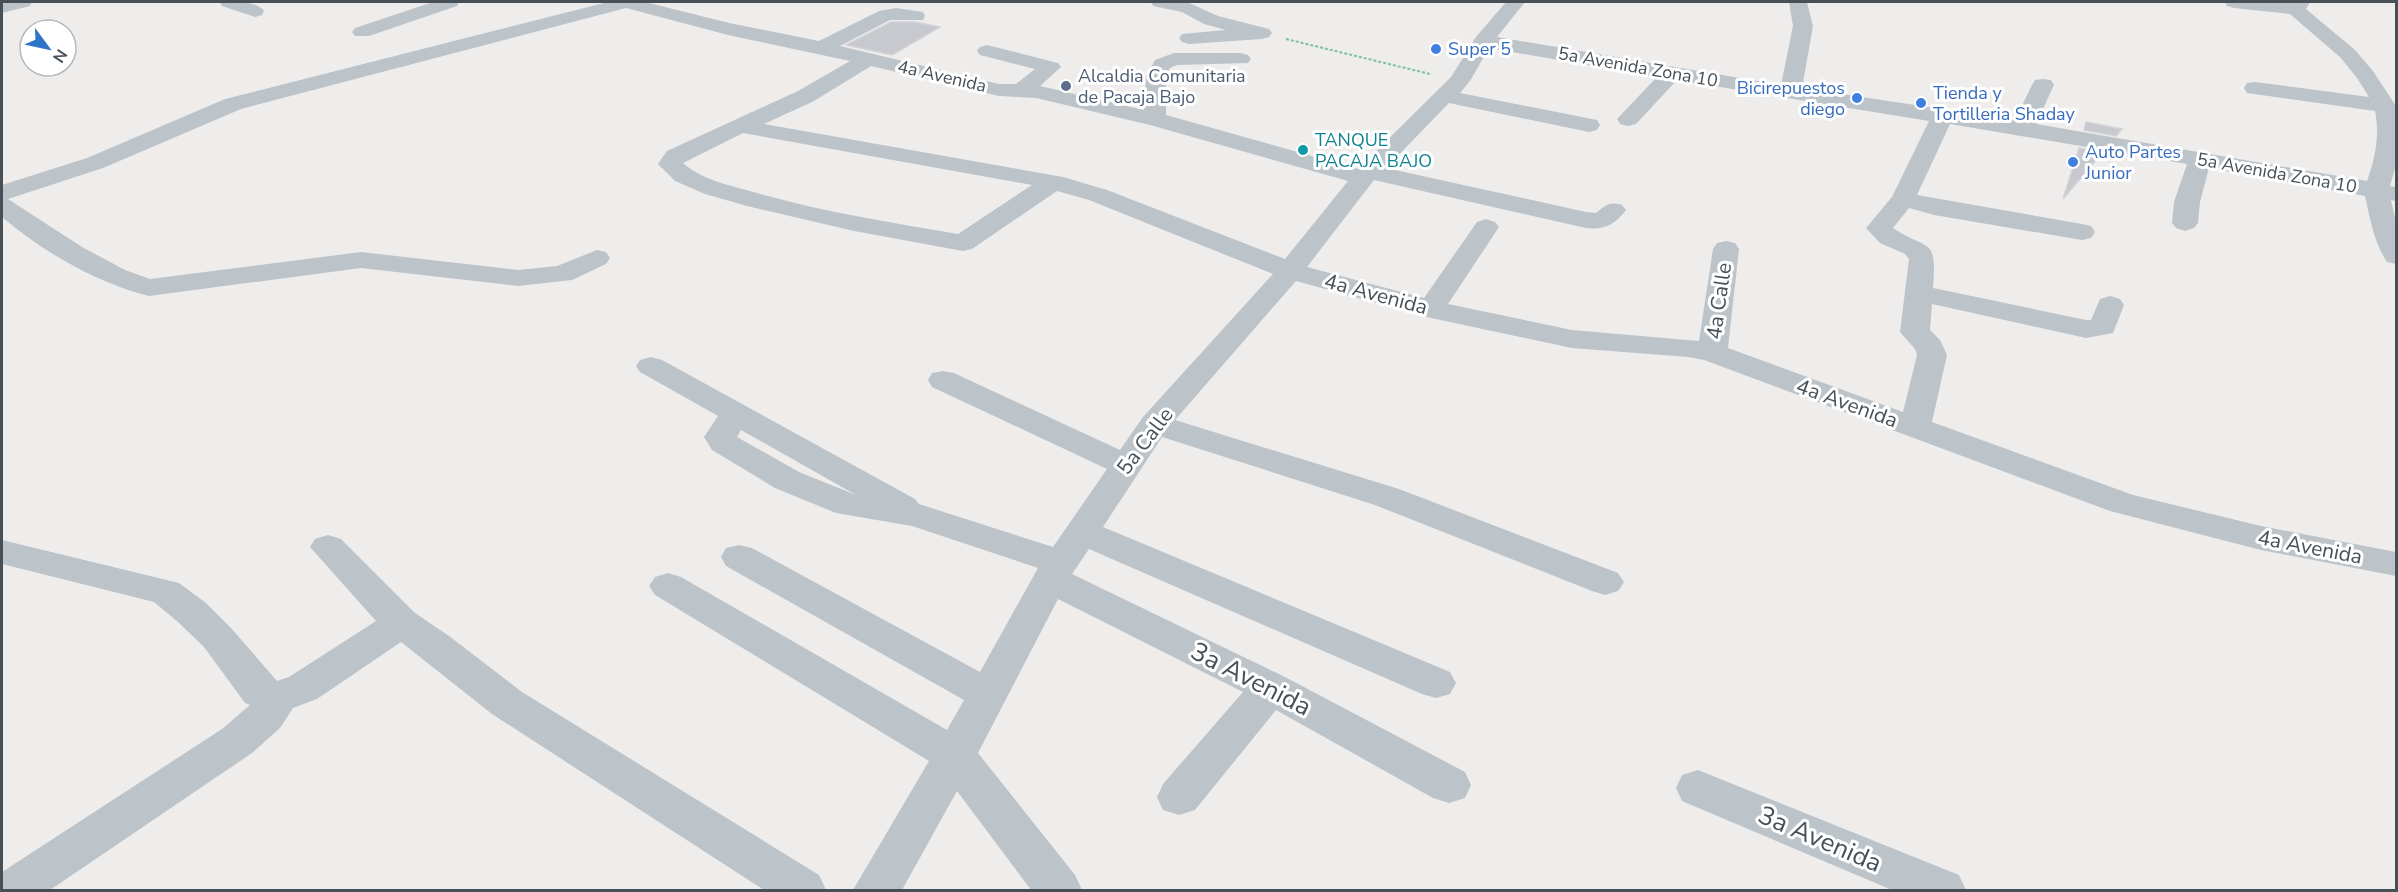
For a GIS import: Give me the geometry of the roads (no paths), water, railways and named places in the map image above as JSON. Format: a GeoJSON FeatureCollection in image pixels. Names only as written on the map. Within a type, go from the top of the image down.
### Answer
{"type":"FeatureCollection","features":[{"type":"Feature","properties":{"kind":"street"},"geometry":{"type":"LineString","coordinates":[[2,7],[23,2]]}},
{"type":"Feature","properties":{"kind":"street"},"geometry":{"type":"LineString","coordinates":[[229,2],[255,11]]}},
{"type":"Feature","properties":{"kind":"street"},"geometry":{"type":"LineString","coordinates":[[362,32],[450,2]]}},
{"type":"Feature","properties":{"kind":"street"},"geometry":{"type":"LineString","coordinates":[[2,193],[95,163],[233,104],[488,40],[626,2]]}},
{"type":"Feature","properties":{"kind":"street","name":"4a Avenida"},"geometry":{"type":"LineString","coordinates":[[626,2],[728,29],[822,48],[999,90],[1064,98],[1155,119],[1367,175],[1598,222],[1605,220],[1613,210]]}},
{"type":"Feature","properties":{"kind":"street"},"geometry":{"type":"LineString","coordinates":[[1160,2],[1187,7],[1224,25],[1262,33],[1189,38]]}},
{"type":"Feature","properties":{"kind":"street","name":"5a Calle"},"geometry":{"type":"LineString","coordinates":[[878,891],[1064,558],[1154,424],[1290,271],[1367,175],[1451,88],[1483,41],[1516,2]]}},
{"type":"Feature","properties":{"kind":"street"},"geometry":{"type":"LineString","coordinates":[[1790,93],[1803,26],[1798,2]]}},
{"type":"Feature","properties":{"kind":"street"},"geometry":{"type":"LineString","coordinates":[[2234,2],[2296,5],[2348,54],[2366,75],[2385,106],[2388,119],[2384,225],[2397,256]]}},
{"type":"Feature","properties":{"kind":"street"},"geometry":{"type":"LineString","coordinates":[[822,48],[886,15],[916,16]]}},
{"type":"Feature","properties":{"kind":"street","name":"5a Avenida Zona 10"},"geometry":{"type":"LineString","coordinates":[[1483,41],[1790,93],[2024,128],[2386,193]]}},
{"type":"Feature","properties":{"kind":"street"},"geometry":{"type":"LineString","coordinates":[[987,51],[1051,67],[1021,91]]}},
{"type":"Feature","properties":{"kind":"street"},"geometry":{"type":"LineString","coordinates":[[868,59],[806,96],[675,156],[670,164],[672,169],[692,182],[738,197],[963,243],[1054,182]]}},
{"type":"Feature","properties":{"kind":"street"},"geometry":{"type":"LineString","coordinates":[[1155,119],[1156,76],[1162,63],[1174,59],[1241,59]]}},
{"type":"Feature","properties":{"kind":"street"},"geometry":{"type":"LineString","coordinates":[[1628,119],[1672,73]]}},
{"type":"Feature","properties":{"kind":"street"},"geometry":{"type":"LineString","coordinates":[[2024,128],[2043,84]]}},
{"type":"Feature","properties":{"kind":"street"},"geometry":{"type":"LineString","coordinates":[[1451,88],[1589,125]]}},
{"type":"Feature","properties":{"kind":"street"},"geometry":{"type":"LineString","coordinates":[[2256,88],[2290,95],[2336,98],[2385,106]]}},
{"type":"Feature","properties":{"kind":"street"},"geometry":{"type":"LineString","coordinates":[[1915,428],[1932,355],[1929,346],[1915,332],[1921,255],[1911,247],[1888,236],[1879,228],[1903,199],[1943,115]]}},
{"type":"Feature","properties":{"kind":"street","name":"4a Avenida"},"geometry":{"type":"LineString","coordinates":[[740,126],[1054,182],[1098,195],[1290,271],[1431,309],[1572,339],[1688,348],[1712,353],[2122,503],[2261,538],[2397,564]]}},
{"type":"Feature","properties":{"kind":"street"},"geometry":{"type":"LineString","coordinates":[[2185,223],[2187,202],[2200,159]]}},
{"type":"Feature","properties":{"kind":"street"},"geometry":{"type":"LineString","coordinates":[[1903,199],[1934,207],[2082,232]]}},
{"type":"Feature","properties":{"kind":"street"},"geometry":{"type":"LineString","coordinates":[[2,206],[104,269],[134,285],[148,288],[361,260],[393,262],[502,277],[540,278],[562,274],[597,258]]}},
{"type":"Feature","properties":{"kind":"street"},"geometry":{"type":"LineString","coordinates":[[1431,309],[1486,227]]}},
{"type":"Feature","properties":{"kind":"street","name":"4a Calle"},"geometry":{"type":"LineString","coordinates":[[1712,353],[1726,249]]}},
{"type":"Feature","properties":{"kind":"street"},"geometry":{"type":"LineString","coordinates":[[1919,292],[2086,329],[2103,327],[2110,305]]}},
{"type":"Feature","properties":{"kind":"street"},"geometry":{"type":"LineString","coordinates":[[651,366],[738,415],[724,428],[720,437],[724,442],[787,480],[848,505],[917,515],[1064,558],[1436,683]]}},
{"type":"Feature","properties":{"kind":"street"},"geometry":{"type":"LineString","coordinates":[[943,380],[1126,465]]}},
{"type":"Feature","properties":{"kind":"street"},"geometry":{"type":"LineString","coordinates":[[1154,424],[1387,497],[1605,582]]}},
{"type":"Feature","properties":{"kind":"street"},"geometry":{"type":"LineString","coordinates":[[328,547],[401,623],[435,646],[507,703],[802,891]]}},
{"type":"Feature","properties":{"kind":"street"},"geometry":{"type":"LineString","coordinates":[[740,558],[988,695]]}},
{"type":"Feature","properties":{"kind":"street","name":"3a Avenida"},"geometry":{"type":"LineString","coordinates":[[1064,558],[1271,688],[1449,785]]}},
{"type":"Feature","properties":{"kind":"street"},"geometry":{"type":"LineString","coordinates":[[12,563],[166,592],[182,602],[226,649],[260,692],[267,696],[278,697],[303,688],[401,623]]}},
{"type":"Feature","properties":{"kind":"street"},"geometry":{"type":"LineString","coordinates":[[668,586],[956,755],[1058,891]]}},
{"type":"Feature","properties":{"kind":"street"},"geometry":{"type":"LineString","coordinates":[[1179,797],[1271,688]]}},
{"type":"Feature","properties":{"kind":"street"},"geometry":{"type":"LineString","coordinates":[[12,891],[237,741],[261,722],[273,709],[278,697]]}},
{"type":"Feature","properties":{"kind":"street","name":"3a Avenida"},"geometry":{"type":"LineString","coordinates":[[1698,788],[1942,891]]}},
{"type":"Feature","properties":{"kind":"place","name":"Super 5"},"geometry":{"type":"Point","coordinates":[1436,49]}},
{"type":"Feature","properties":{"kind":"place","name":"Alcaldia Comunitaria de Pacaja Bajo"},"geometry":{"type":"Point","coordinates":[1066,86]}},
{"type":"Feature","properties":{"kind":"place","name":"Bicirepuestos diego"},"geometry":{"type":"Point","coordinates":[1857,98]}},
{"type":"Feature","properties":{"kind":"place","name":"Tienda y Tortilleria Shaday"},"geometry":{"type":"Point","coordinates":[1921,103]}},
{"type":"Feature","properties":{"kind":"place","name":"TANQUE PACAJA BAJO"},"geometry":{"type":"Point","coordinates":[1303,150]}},
{"type":"Feature","properties":{"kind":"place","name":"Auto Partes Junior"},"geometry":{"type":"Point","coordinates":[2073,162]}}]}
